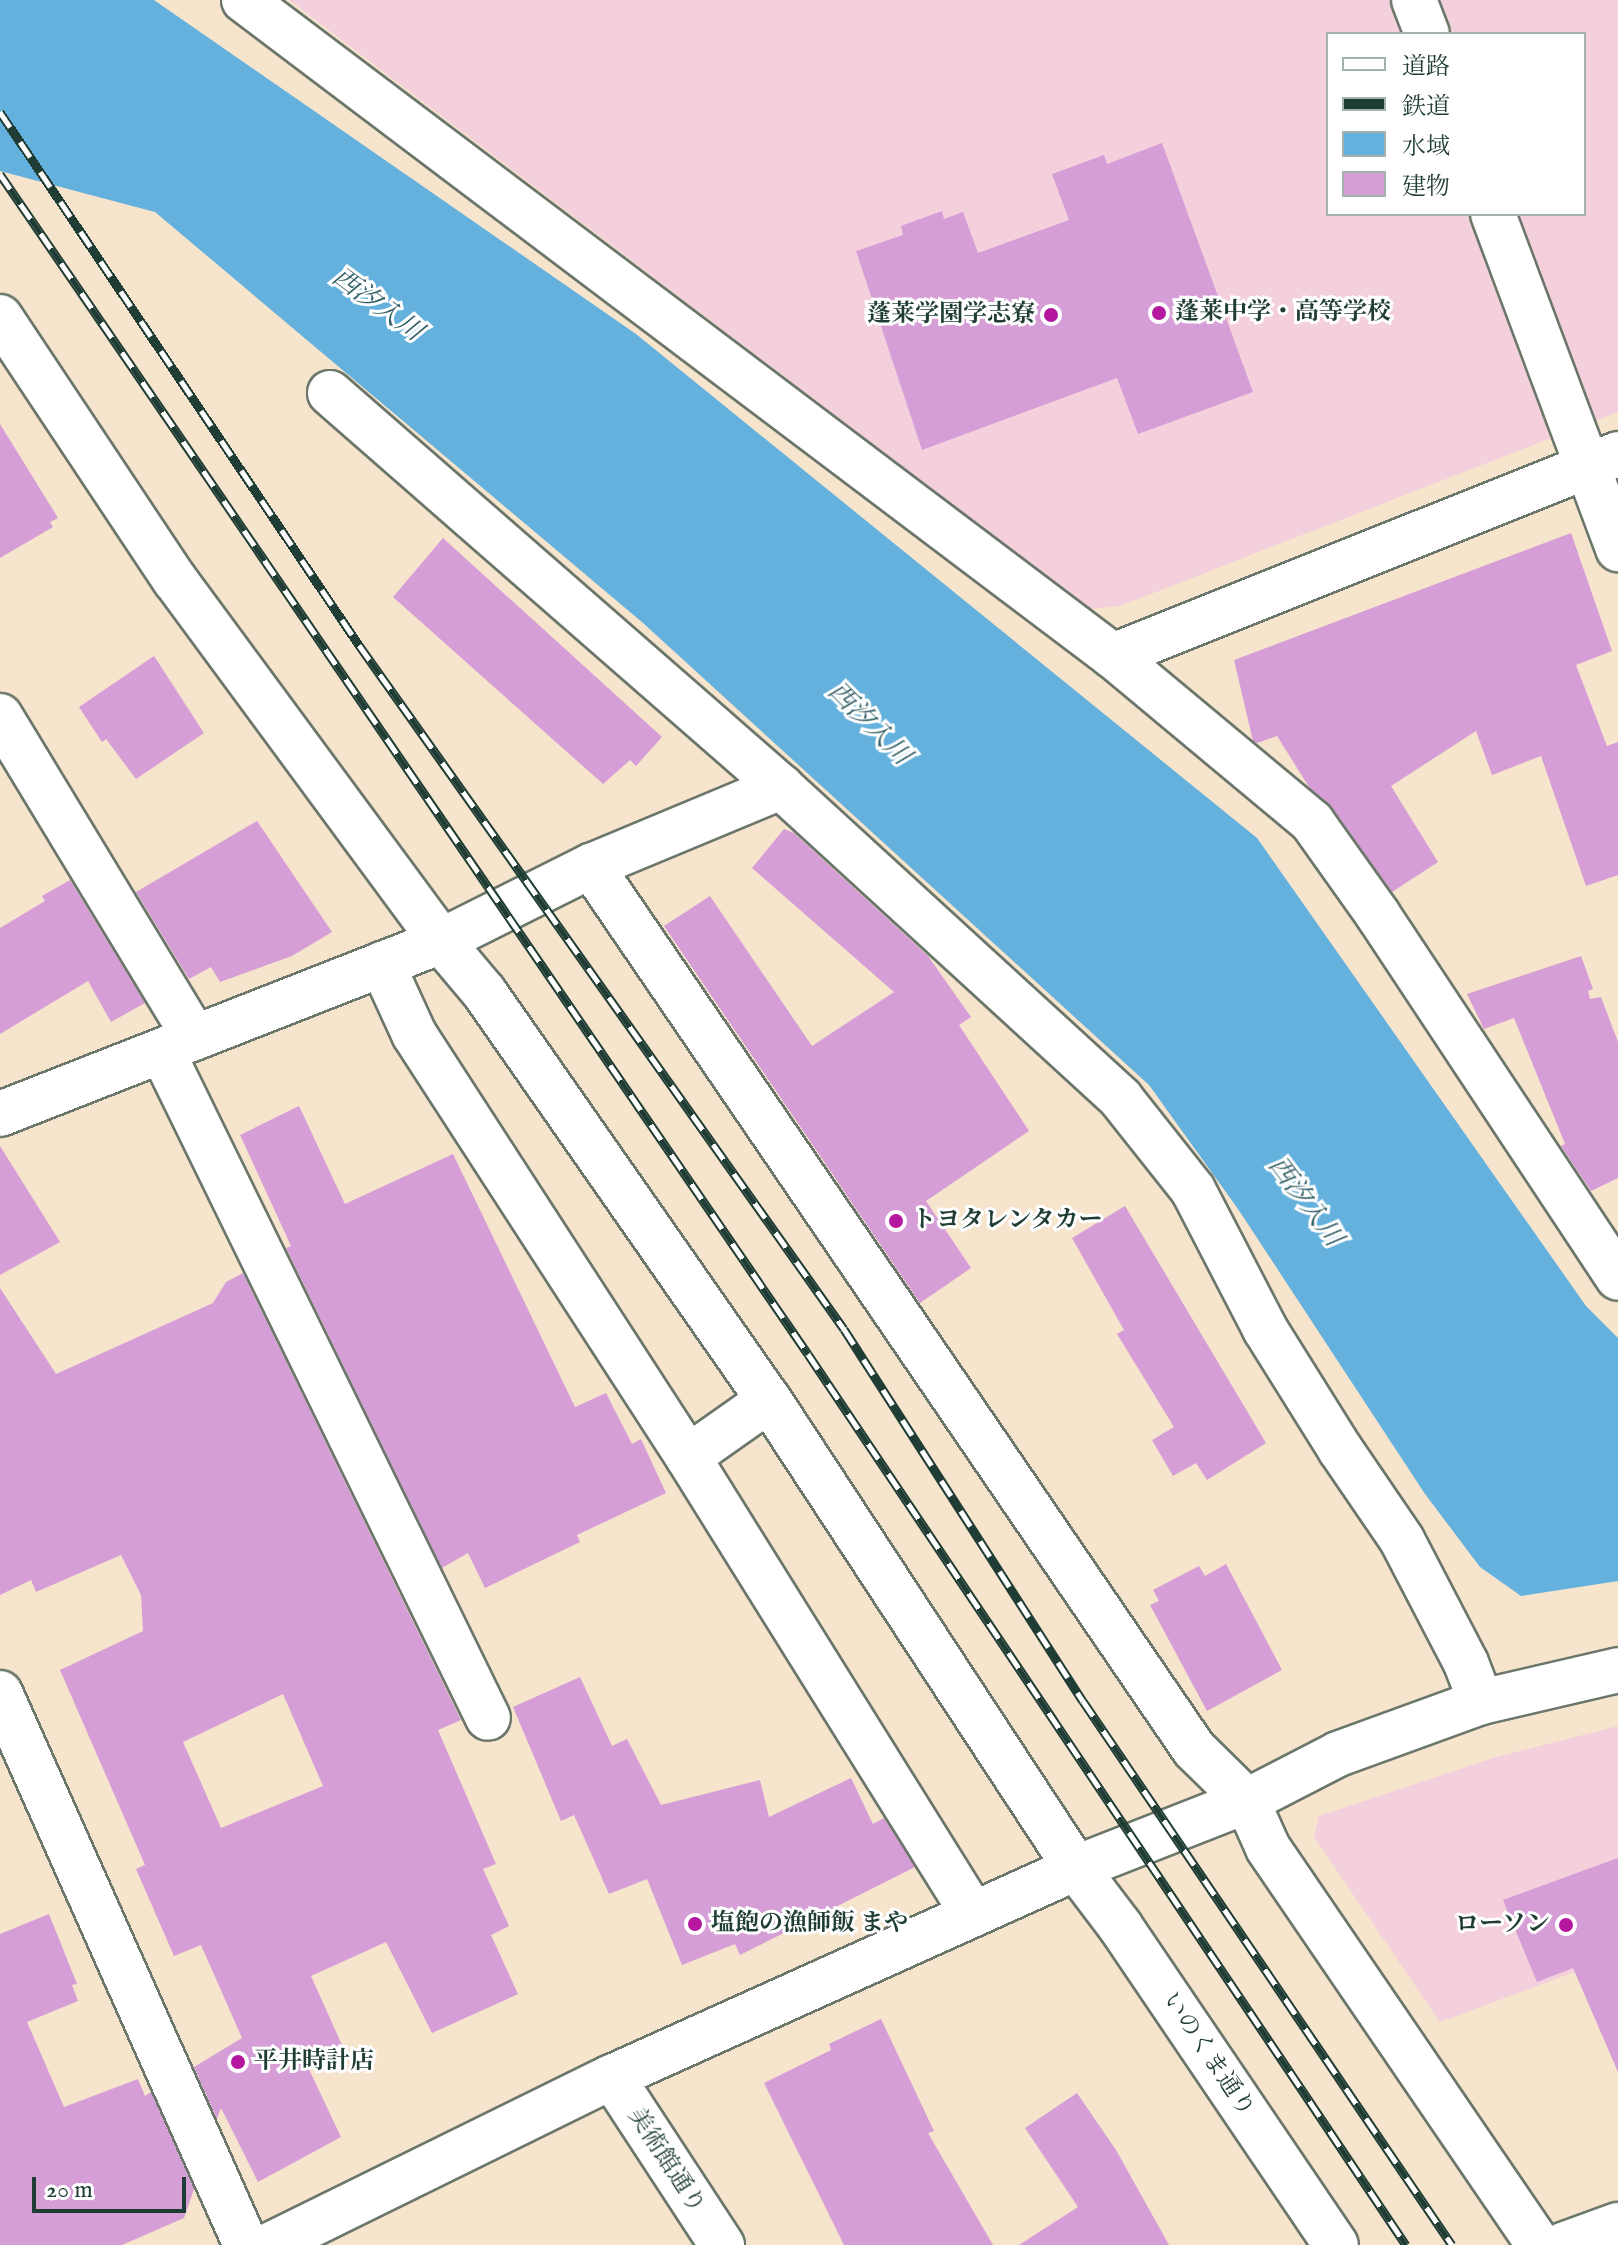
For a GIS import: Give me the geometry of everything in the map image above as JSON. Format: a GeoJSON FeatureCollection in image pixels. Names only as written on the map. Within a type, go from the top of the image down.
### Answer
{"type":"FeatureCollection","features":[{"type":"Feature","properties":{"kind":"street"},"geometry":{"type":"LineString","coordinates":[[244,0],[1113,656],[1312,822],[1378,915],[1618,1278]]}},
{"type":"Feature","properties":{"kind":"street"},"geometry":{"type":"LineString","coordinates":[[1414,0],[1426,32]]}},
{"type":"Feature","properties":{"kind":"street"},"geometry":{"type":"LineString","coordinates":[[1494,216],[1602,460],[1618,549]]}},
{"type":"Feature","properties":{"kind":"street","name":"いのくま通り"},"geometry":{"type":"LineString","coordinates":[[0,317],[175,580],[441,941],[484,992],[769,1400],[1076,1868],[1120,1926],[1336,2245]]}},
{"type":"Feature","properties":{"kind":"street"},"geometry":{"type":"LineString","coordinates":[[330,393],[781,787],[1121,1099],[1193,1190],[1265,1329],[1340,1449],[1402,1540],[1466,1663],[1481,1702]]}},
{"type":"Feature","properties":{"kind":"street"},"geometry":{"type":"LineString","coordinates":[[1113,656],[1602,460]]}},
{"type":"Feature","properties":{"kind":"street"},"geometry":{"type":"LineString","coordinates":[[0,716],[178,1044],[488,1718]]}},
{"type":"Feature","properties":{"kind":"street"},"geometry":{"type":"LineString","coordinates":[[0,1114],[441,941],[591,866],[781,787]]}},
{"type":"Feature","properties":{"kind":"street"},"geometry":{"type":"LineString","coordinates":[[591,866],[1194,1749],[1247,1801],[1268,1848],[1539,2245]]}},
{"type":"Feature","properties":{"kind":"street"},"geometry":{"type":"LineString","coordinates":[[382,964],[414,1034],[688,1457],[973,1914]]}},
{"type":"Feature","properties":{"kind":"street"},"geometry":{"type":"LineString","coordinates":[[688,1457],[769,1400]]}},
{"type":"Feature","properties":{"kind":"street"},"geometry":{"type":"LineString","coordinates":[[288,2241],[612,2077],[1076,1868],[1247,1801],[1338,1754],[1481,1702],[1618,1670]]}},
{"type":"Feature","properties":{"kind":"street"},"geometry":{"type":"LineString","coordinates":[[0,1693],[246,2245]]}},
{"type":"Feature","properties":{"kind":"street","name":"美術館通り"},"geometry":{"type":"LineString","coordinates":[[612,2077],[722,2245]]}},
{"type":"Feature","properties":{"kind":"street"},"geometry":{"type":"LineString","coordinates":[[1563,2245],[1618,2225]]}},
{"type":"Feature","properties":{"kind":"shaded area","name":"蓬莱中学・高等学校"},"geometry":{"type":"Polygon","coordinates":[[[289,0],[1618,0],[1618,412],[1120,606],[1090,609],[289,0]]]}},
{"type":"Feature","properties":{"kind":"shaded area"},"geometry":{"type":"Polygon","coordinates":[[[1618,1726],[1618,1956],[1440,2022],[1314,1837],[1319,1816],[1493,1758],[1618,1726]]]}},
{"type":"Feature","properties":{"kind":"water","name":"西汐入川"},"geometry":{"type":"Polygon","coordinates":[[[0,0],[154,0],[636,334],[1257,838],[1586,1306],[1618,1338],[1618,1581],[1521,1596],[1480,1567],[1425,1494],[1238,1209],[1149,1085],[643,623],[155,212],[0,171],[0,0]]]}},
{"type":"Feature","properties":{"kind":"building","name":"蓬莱学園学志寮"},"geometry":{"type":"Polygon","coordinates":[[[1162,143],[1253,392],[1138,434],[1117,378],[922,450],[856,251],[903,235],[901,226],[942,211],[944,219],[963,212],[978,253],[1069,220],[1052,174],[1104,155],[1107,164],[1162,143]]]}},
{"type":"Feature","properties":{"kind":"building"},"geometry":{"type":"Polygon","coordinates":[[[0,424],[58,518],[50,522],[53,527],[0,558],[0,424]]]}},
{"type":"Feature","properties":{"kind":"building"},"geometry":{"type":"Polygon","coordinates":[[[1571,533],[1612,651],[1576,665],[1607,746],[1618,742],[1618,875],[1586,886],[1541,756],[1492,775],[1476,731],[1391,786],[1438,862],[1392,892],[1332,808],[1309,787],[1277,736],[1257,743],[1253,741],[1234,660],[1571,533]]]}},
{"type":"Feature","properties":{"kind":"building"},"geometry":{"type":"Polygon","coordinates":[[[443,538],[662,737],[636,766],[630,760],[603,784],[393,597],[443,538]]]}},
{"type":"Feature","properties":{"kind":"building"},"geometry":{"type":"Polygon","coordinates":[[[154,656],[204,733],[136,779],[106,739],[102,742],[79,707],[154,656]]]}},
{"type":"Feature","properties":{"kind":"building"},"geometry":{"type":"Polygon","coordinates":[[[257,821],[332,932],[292,956],[220,982],[211,967],[189,979],[136,892],[257,821]]]}},
{"type":"Feature","properties":{"kind":"building"},"geometry":{"type":"Polygon","coordinates":[[[784,829],[794,833],[928,956],[971,1017],[959,1025],[1029,1131],[926,1201],[971,1268],[920,1303],[664,926],[710,896],[812,1046],[894,992],[752,868],[784,829]]]}},
{"type":"Feature","properties":{"kind":"building"},"geometry":{"type":"Polygon","coordinates":[[[70,880],[145,1003],[111,1022],[88,981],[0,1034],[0,928],[45,901],[42,896],[70,880]]]}},
{"type":"Feature","properties":{"kind":"building"},"geometry":{"type":"Polygon","coordinates":[[[1581,956],[1593,989],[1588,991],[1590,999],[1601,997],[1618,1042],[1618,1178],[1591,1191],[1561,1146],[1565,1144],[1514,1018],[1484,1029],[1467,994],[1581,956]]]}},
{"type":"Feature","properties":{"kind":"building"},"geometry":{"type":"Polygon","coordinates":[[[299,1106],[345,1204],[453,1154],[575,1407],[606,1393],[632,1444],[641,1439],[666,1493],[577,1535],[580,1542],[485,1588],[468,1553],[442,1568],[286,1248],[291,1246],[240,1135],[299,1106]]]}},
{"type":"Feature","properties":{"kind":"building"},"geometry":{"type":"Polygon","coordinates":[[[0,1146],[60,1242],[0,1275],[0,1146]]]}},
{"type":"Feature","properties":{"kind":"building"},"geometry":{"type":"Polygon","coordinates":[[[1125,1206],[1266,1443],[1207,1480],[1196,1463],[1173,1476],[1152,1440],[1174,1427],[1117,1334],[1124,1330],[1072,1238],[1125,1206]]]}},
{"type":"Feature","properties":{"kind":"building"},"geometry":{"type":"Polygon","coordinates":[[[243,1273],[461,1720],[438,1730],[496,1864],[483,1869],[509,1926],[491,1935],[518,1994],[432,2033],[386,1942],[311,1976],[342,2045],[305,2061],[341,2137],[258,2182],[221,2108],[217,2119],[194,2067],[242,2038],[201,1945],[174,1956],[136,1869],[145,1865],[60,1670],[143,1631],[141,1595],[121,1555],[36,1592],[31,1580],[0,1595],[0,1288],[56,1374],[213,1303],[226,1282],[243,1273]],[[283,1694],[183,1742],[221,1828],[323,1786],[283,1694]]]}},
{"type":"Feature","properties":{"kind":"building"},"geometry":{"type":"Polygon","coordinates":[[[1226,1564],[1282,1670],[1207,1711],[1150,1605],[1159,1601],[1153,1590],[1199,1566],[1205,1576],[1226,1564]]]}},
{"type":"Feature","properties":{"kind":"building"},"geometry":{"type":"Polygon","coordinates":[[[580,1677],[612,1746],[627,1739],[661,1805],[760,1780],[769,1817],[851,1778],[873,1824],[884,1818],[915,1867],[740,1955],[735,1944],[682,1965],[647,1879],[609,1894],[574,1815],[561,1821],[513,1707],[580,1677]]]}},
{"type":"Feature","properties":{"kind":"building","name":"ローソン"},"geometry":{"type":"Polygon","coordinates":[[[1618,1858],[1618,2072],[1573,1968],[1537,1982],[1503,1900],[1618,1858]]]}},
{"type":"Feature","properties":{"kind":"building"},"geometry":{"type":"Polygon","coordinates":[[[49,1914],[77,1984],[72,1985],[78,2001],[27,2022],[64,2107],[138,2079],[145,2096],[151,2092],[194,2189],[184,2218],[122,2245],[0,2245],[0,1934],[49,1914]]]}},
{"type":"Feature","properties":{"kind":"building"},"geometry":{"type":"Polygon","coordinates":[[[881,2019],[934,2131],[928,2133],[993,2245],[844,2245],[764,2083],[831,2050],[829,2044],[881,2019]]]}},
{"type":"Feature","properties":{"kind":"building"},"geometry":{"type":"Polygon","coordinates":[[[1077,2093],[1116,2150],[1169,2245],[1019,2245],[1078,2207],[1025,2128],[1077,2093]]]}},
{"type":"Feature","properties":{"kind":"railway"},"geometry":{"type":"LineString","coordinates":[[0,112],[359,645],[844,1329],[1083,1701],[1452,2245]]}},
{"type":"Feature","properties":{"kind":"railway"},"geometry":{"type":"LineString","coordinates":[[0,174],[808,1354],[1406,2245]]}},
{"type":"Feature","properties":{"kind":"place","name":"蓬莱中学・高等学校"},"geometry":{"type":"Point","coordinates":[1159,313]}},
{"type":"Feature","properties":{"kind":"place","name":"蓬莱学園学志寮"},"geometry":{"type":"Point","coordinates":[1051,315]}},
{"type":"Feature","properties":{"kind":"place","name":"トヨタレンタカー"},"geometry":{"type":"Point","coordinates":[896,1221]}},
{"type":"Feature","properties":{"kind":"place","name":"塩飽の漁師飯 まや"},"geometry":{"type":"Point","coordinates":[695,1924]}},
{"type":"Feature","properties":{"kind":"place","name":"ローソン"},"geometry":{"type":"Point","coordinates":[1566,1925]}},
{"type":"Feature","properties":{"kind":"place","name":"平井時計店"},"geometry":{"type":"Point","coordinates":[238,2062]}}]}
